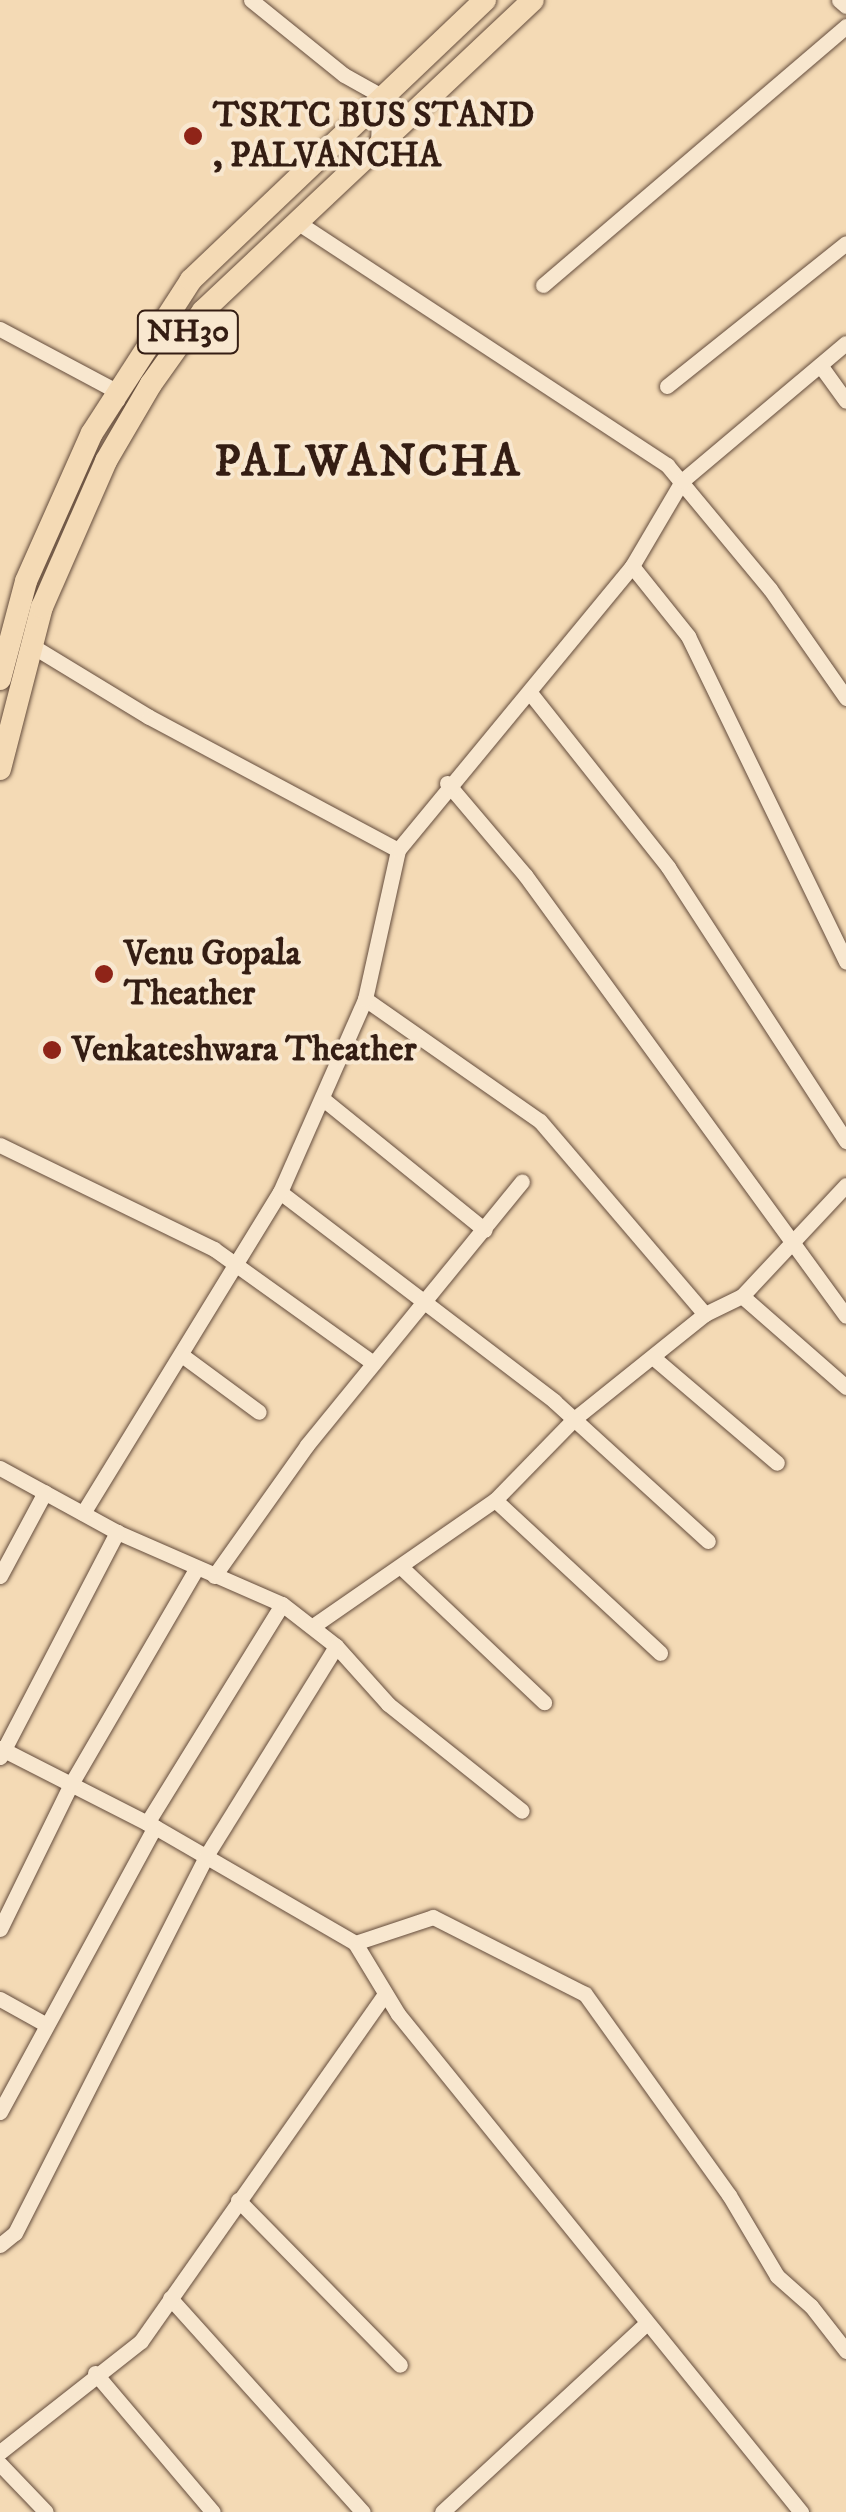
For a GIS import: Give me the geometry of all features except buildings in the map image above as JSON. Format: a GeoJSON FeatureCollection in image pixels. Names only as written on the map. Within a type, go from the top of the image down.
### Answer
{"type":"FeatureCollection","features":[{"type":"Feature","properties":{"kind":"highway","name":"NH30"},"geometry":{"type":"LineString","coordinates":[[0,679],[26,581],[116,391],[191,280],[380,95],[486,0]]}},
{"type":"Feature","properties":{"kind":"highway","name":"NH30"},"geometry":{"type":"LineString","coordinates":[[0,769],[29,644],[119,439],[203,311],[533,0]]}},
{"type":"Feature","properties":{"kind":"street"},"geometry":{"type":"LineString","coordinates":[[251,0],[344,76],[380,95],[378,143]]}},
{"type":"Feature","properties":{"kind":"street"},"geometry":{"type":"LineString","coordinates":[[839,0],[846,6]]}},
{"type":"Feature","properties":{"kind":"street"},"geometry":{"type":"LineString","coordinates":[[543,285],[846,26]]}},
{"type":"Feature","properties":{"kind":"street"},"geometry":{"type":"LineString","coordinates":[[297,222],[616,426],[682,482],[846,698]]}},
{"type":"Feature","properties":{"kind":"street"},"geometry":{"type":"LineString","coordinates":[[667,386],[846,243]]}},
{"type":"Feature","properties":{"kind":"street"},"geometry":{"type":"LineString","coordinates":[[0,329],[116,391],[119,439]]}},
{"type":"Feature","properties":{"kind":"street"},"geometry":{"type":"LineString","coordinates":[[83,1513],[241,1264],[324,1100],[365,999],[398,850],[448,783],[531,694],[632,566],[682,482],[846,344]]}},
{"type":"Feature","properties":{"kind":"street"},"geometry":{"type":"LineString","coordinates":[[820,365],[846,401]]}},
{"type":"Feature","properties":{"kind":"street"},"geometry":{"type":"LineString","coordinates":[[632,566],[688,636],[846,962]]}},
{"type":"Feature","properties":{"kind":"street"},"geometry":{"type":"LineString","coordinates":[[29,644],[148,717],[398,850]]}},
{"type":"Feature","properties":{"kind":"street"},"geometry":{"type":"LineString","coordinates":[[531,694],[668,867],[846,1141]]}},
{"type":"Feature","properties":{"kind":"street"},"geometry":{"type":"LineString","coordinates":[[448,783],[675,1077],[788,1244],[846,1316]]}},
{"type":"Feature","properties":{"kind":"street"},"geometry":{"type":"LineString","coordinates":[[365,999],[540,1120],[706,1314]]}},
{"type":"Feature","properties":{"kind":"street"},"geometry":{"type":"LineString","coordinates":[[324,1100],[485,1230]]}},
{"type":"Feature","properties":{"kind":"street"},"geometry":{"type":"LineString","coordinates":[[0,1145],[241,1264],[373,1363]]}},
{"type":"Feature","properties":{"kind":"street"},"geometry":{"type":"LineString","coordinates":[[214,1576],[373,1363],[522,1181]]}},
{"type":"Feature","properties":{"kind":"street"},"geometry":{"type":"LineString","coordinates":[[313,1626],[495,1500],[574,1418],[654,1359],[706,1314],[742,1296],[846,1185]]}},
{"type":"Feature","properties":{"kind":"street"},"geometry":{"type":"LineString","coordinates":[[280,1192],[574,1418],[708,1541]]}},
{"type":"Feature","properties":{"kind":"street"},"geometry":{"type":"LineString","coordinates":[[742,1296],[846,1387]]}},
{"type":"Feature","properties":{"kind":"street"},"geometry":{"type":"LineString","coordinates":[[183,1356],[258,1412]]}},
{"type":"Feature","properties":{"kind":"street"},"geometry":{"type":"LineString","coordinates":[[654,1359],[777,1463]]}},
{"type":"Feature","properties":{"kind":"street"},"geometry":{"type":"LineString","coordinates":[[0,1468],[117,1532],[282,1604],[336,1646],[388,1704],[522,1812]]}},
{"type":"Feature","properties":{"kind":"street"},"geometry":{"type":"LineString","coordinates":[[0,1576],[45,1492]]}},
{"type":"Feature","properties":{"kind":"street"},"geometry":{"type":"LineString","coordinates":[[495,1500],[660,1653]]}},
{"type":"Feature","properties":{"kind":"street"},"geometry":{"type":"LineString","coordinates":[[117,1532],[1,1752],[151,1825],[356,1943],[385,1994],[793,2509]]}},
{"type":"Feature","properties":{"kind":"street"},"geometry":{"type":"LineString","coordinates":[[401,1567],[544,1702]]}},
{"type":"Feature","properties":{"kind":"street"},"geometry":{"type":"LineString","coordinates":[[0,1930],[70,1784],[196,1569]]}},
{"type":"Feature","properties":{"kind":"street"},"geometry":{"type":"LineString","coordinates":[[0,2112],[151,1825],[282,1604]]}},
{"type":"Feature","properties":{"kind":"street"},"geometry":{"type":"LineString","coordinates":[[0,2245],[15,2232],[206,1856],[336,1646]]}},
{"type":"Feature","properties":{"kind":"street"},"geometry":{"type":"LineString","coordinates":[[356,1943],[433,1917],[585,1994],[719,2181],[776,2276],[811,2306],[846,2351]]}},
{"type":"Feature","properties":{"kind":"street"},"geometry":{"type":"LineString","coordinates":[[46,2512],[1,2463],[95,2373],[141,2341],[385,1994]]}},
{"type":"Feature","properties":{"kind":"street"},"geometry":{"type":"LineString","coordinates":[[0,1999],[45,2024]]}},
{"type":"Feature","properties":{"kind":"street"},"geometry":{"type":"LineString","coordinates":[[238,2200],[400,2366]]}},
{"type":"Feature","properties":{"kind":"street"},"geometry":{"type":"LineString","coordinates":[[170,2298],[363,2512]]}},
{"type":"Feature","properties":{"kind":"street"},"geometry":{"type":"LineString","coordinates":[[442,2512],[645,2325]]}},
{"type":"Feature","properties":{"kind":"street"},"geometry":{"type":"LineString","coordinates":[[95,2373],[213,2512]]}},
{"type":"Feature","properties":{"kind":"place","name":"TSRTC BUS STAND , PALVANCHA"},"geometry":{"type":"Point","coordinates":[193,136]}},
{"type":"Feature","properties":{"kind":"place","name":"Venu Gopala Theather"},"geometry":{"type":"Point","coordinates":[104,974]}},
{"type":"Feature","properties":{"kind":"place","name":"Venkateshwara Theather"},"geometry":{"type":"Point","coordinates":[52,1050]}},
{"type":"Feature","properties":{"kind":"district","name":"PALWANCHA"},"geometry":{"type":"Point","coordinates":[368,463]}}]}
